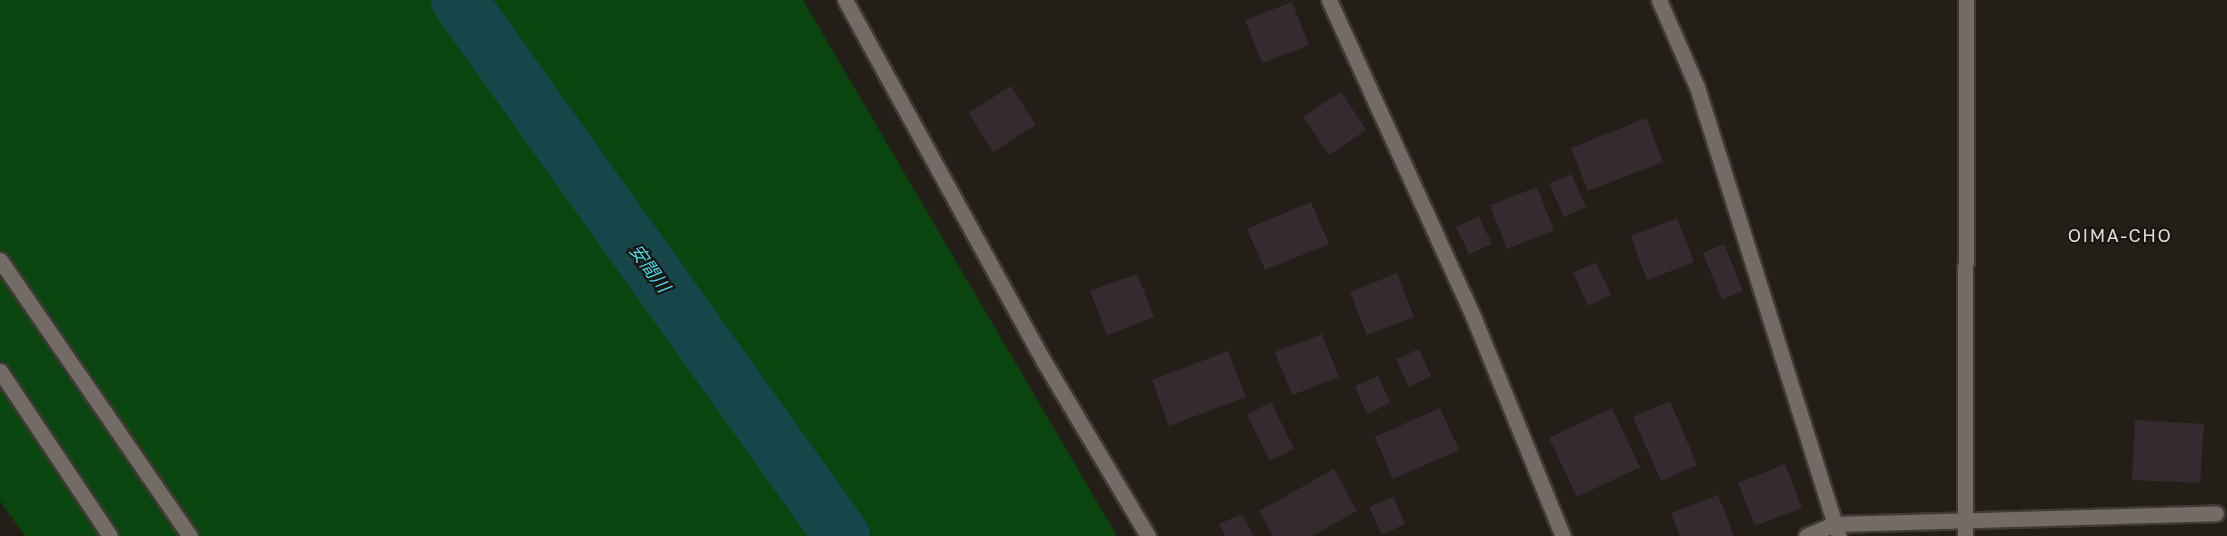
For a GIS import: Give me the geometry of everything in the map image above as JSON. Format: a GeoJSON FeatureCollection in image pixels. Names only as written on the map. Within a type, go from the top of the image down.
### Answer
{"type":"FeatureCollection","features":[{"type":"Feature","properties":{"kind":"street"},"geometry":{"type":"LineString","coordinates":[[844,0],[1043,360],[1148,536]]}},
{"type":"Feature","properties":{"kind":"street"},"geometry":{"type":"LineString","coordinates":[[1329,0],[1473,316],[1563,536]]}},
{"type":"Feature","properties":{"kind":"street"},"geometry":{"type":"LineString","coordinates":[[1659,0],[1697,87],[1836,530]]}},
{"type":"Feature","properties":{"kind":"street"},"geometry":{"type":"LineString","coordinates":[[1965,530],[1966,0]]}},
{"type":"Feature","properties":{"kind":"street"},"geometry":{"type":"LineString","coordinates":[[0,260],[190,536]]}},
{"type":"Feature","properties":{"kind":"street"},"geometry":{"type":"LineString","coordinates":[[0,371],[110,536]]}},
{"type":"Feature","properties":{"kind":"street"},"geometry":{"type":"LineString","coordinates":[[1806,536],[1836,530],[1965,530],[2216,513]]}},
{"type":"Feature","properties":{"kind":"green space"},"geometry":{"type":"Polygon","coordinates":[[[0,0],[803,0],[1117,536],[25,536],[0,501],[0,0]]]}},
{"type":"Feature","properties":{"kind":"building"},"geometry":{"type":"Polygon","coordinates":[[[1292,2],[1309,45],[1262,63],[1245,20],[1292,2]]]}},
{"type":"Feature","properties":{"kind":"building"},"geometry":{"type":"Polygon","coordinates":[[[1011,86],[1036,125],[993,152],[969,113],[1011,86]]]}},
{"type":"Feature","properties":{"kind":"building"},"geometry":{"type":"Polygon","coordinates":[[[1341,92],[1366,130],[1329,155],[1303,117],[1341,92]]]}},
{"type":"Feature","properties":{"kind":"building"},"geometry":{"type":"Polygon","coordinates":[[[1646,118],[1663,162],[1588,191],[1571,148],[1646,118]]]}},
{"type":"Feature","properties":{"kind":"building"},"geometry":{"type":"Polygon","coordinates":[[[1571,174],[1586,207],[1564,217],[1549,184],[1571,174]]]}},
{"type":"Feature","properties":{"kind":"building"},"geometry":{"type":"Polygon","coordinates":[[[1537,187],[1554,230],[1507,249],[1490,205],[1537,187]]]}},
{"type":"Feature","properties":{"kind":"building"},"geometry":{"type":"Polygon","coordinates":[[[1311,202],[1329,244],[1265,270],[1247,229],[1311,202]]]}},
{"type":"Feature","properties":{"kind":"building"},"geometry":{"type":"Polygon","coordinates":[[[1479,216],[1492,244],[1469,254],[1456,227],[1479,216]]]}},
{"type":"Feature","properties":{"kind":"building"},"geometry":{"type":"Polygon","coordinates":[[[1677,218],[1694,262],[1647,280],[1631,236],[1677,218]]]}},
{"type":"Feature","properties":{"kind":"building"},"geometry":{"type":"Polygon","coordinates":[[[1724,244],[1743,291],[1722,300],[1703,253],[1724,244]]]}},
{"type":"Feature","properties":{"kind":"building"},"geometry":{"type":"Polygon","coordinates":[[[1596,263],[1611,295],[1588,306],[1573,272],[1596,263]]]}},
{"type":"Feature","properties":{"kind":"building"},"geometry":{"type":"Polygon","coordinates":[[[1397,273],[1414,317],[1367,335],[1350,292],[1397,273]]]}},
{"type":"Feature","properties":{"kind":"building"},"geometry":{"type":"Polygon","coordinates":[[[1137,274],[1154,317],[1107,335],[1090,291],[1137,274]]]}},
{"type":"Feature","properties":{"kind":"building"},"geometry":{"type":"Polygon","coordinates":[[[1322,334],[1339,377],[1292,395],[1275,352],[1322,334]]]}},
{"type":"Feature","properties":{"kind":"building"},"geometry":{"type":"Polygon","coordinates":[[[1419,349],[1431,376],[1409,387],[1396,359],[1419,349]]]}},
{"type":"Feature","properties":{"kind":"building"},"geometry":{"type":"Polygon","coordinates":[[[1228,351],[1246,397],[1169,426],[1152,380],[1228,351]]]}},
{"type":"Feature","properties":{"kind":"building"},"geometry":{"type":"Polygon","coordinates":[[[1378,376],[1390,403],[1367,414],[1355,386],[1378,376]]]}},
{"type":"Feature","properties":{"kind":"building"},"geometry":{"type":"Polygon","coordinates":[[[1670,401],[1697,465],[1661,481],[1633,417],[1670,401]]]}},
{"type":"Feature","properties":{"kind":"building"},"geometry":{"type":"Polygon","coordinates":[[[1271,402],[1294,449],[1270,461],[1247,415],[1271,402]]]}},
{"type":"Feature","properties":{"kind":"building"},"geometry":{"type":"Polygon","coordinates":[[[1440,408],[1459,450],[1393,479],[1375,437],[1440,408]]]}},
{"type":"Feature","properties":{"kind":"building"},"geometry":{"type":"Polygon","coordinates":[[[1612,408],[1640,467],[1577,497],[1549,438],[1612,408]]]}},
{"type":"Feature","properties":{"kind":"building"},"geometry":{"type":"Polygon","coordinates":[[[2135,420],[2204,424],[2200,483],[2132,480],[2135,420]]]}},
{"type":"Feature","properties":{"kind":"building"},"geometry":{"type":"Polygon","coordinates":[[[1785,464],[1802,508],[1755,526],[1738,483],[1785,464]]]}},
{"type":"Feature","properties":{"kind":"building"},"geometry":{"type":"Polygon","coordinates":[[[1334,469],[1357,511],[1312,536],[1273,536],[1259,511],[1334,469]]]}},
{"type":"Feature","properties":{"kind":"building"},"geometry":{"type":"Polygon","coordinates":[[[1718,495],[1734,536],[1680,536],[1671,513],[1718,495]]]}},
{"type":"Feature","properties":{"kind":"building"},"geometry":{"type":"Polygon","coordinates":[[[1393,497],[1405,524],[1382,535],[1369,507],[1393,497]]]}},
{"type":"Feature","properties":{"kind":"building"},"geometry":{"type":"Polygon","coordinates":[[[1242,514],[1253,536],[1225,536],[1219,524],[1242,514]]]}},
{"type":"Feature","properties":{"kind":"waterway","name":"安間川"},"geometry":{"type":"LineString","coordinates":[[459,0],[842,536]]}},
{"type":"Feature","properties":{"kind":"district","name":"OIMA-CHO"},"geometry":{"type":"Point","coordinates":[2120,235]}}]}
